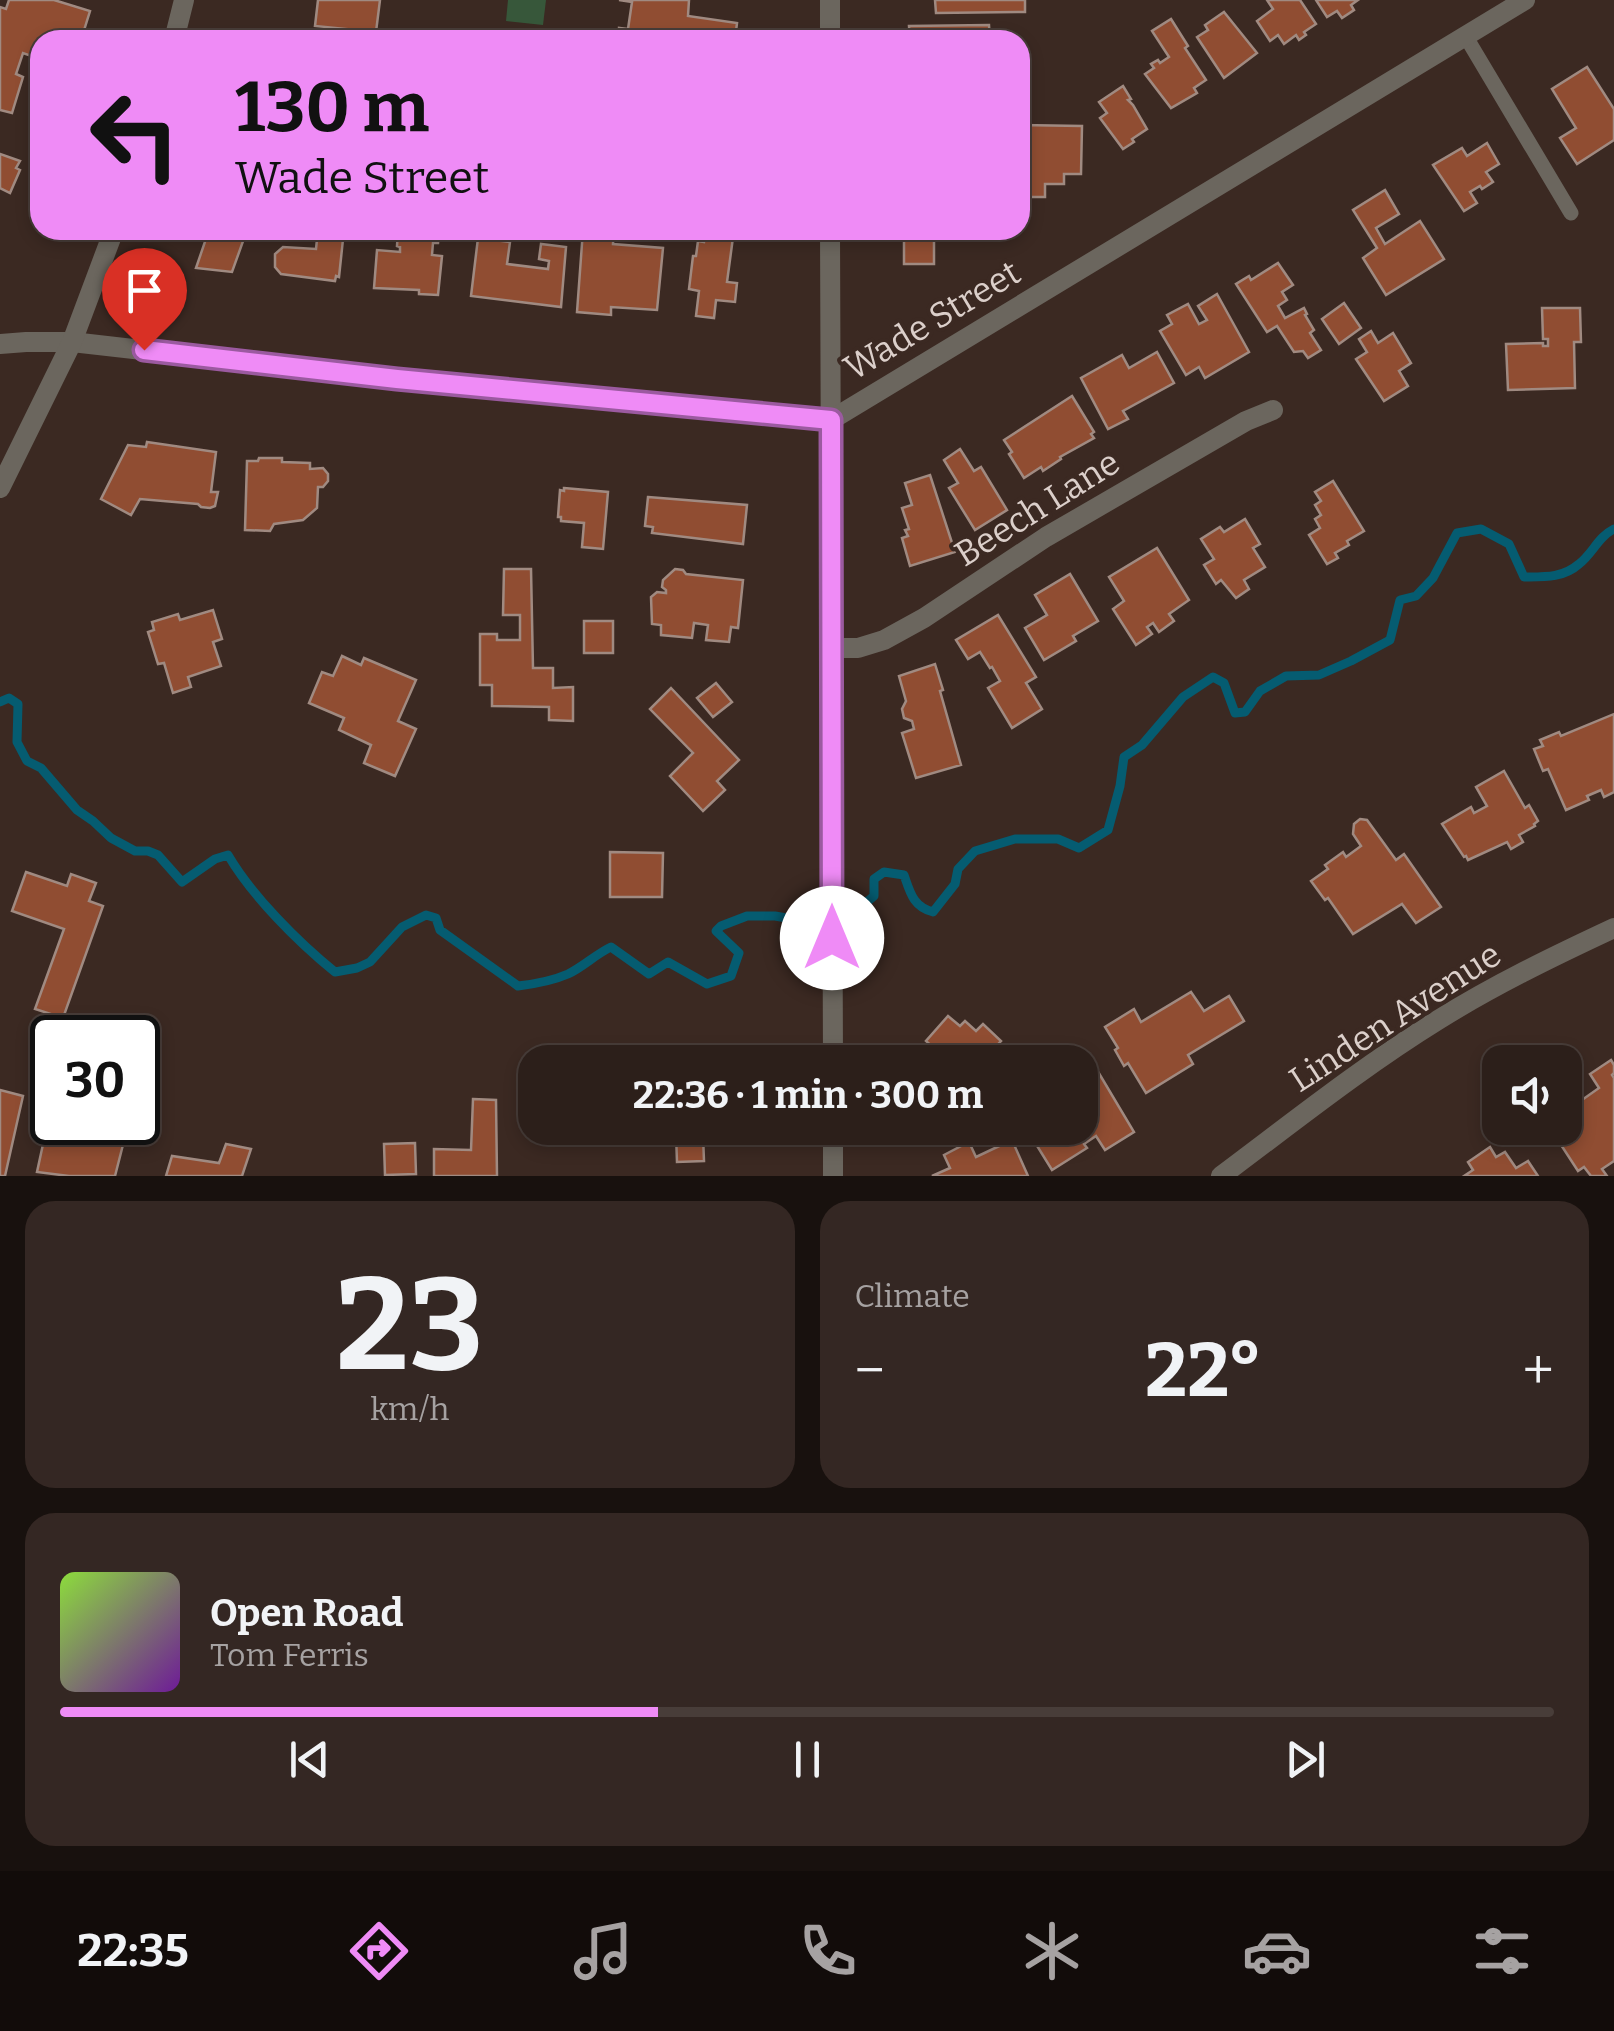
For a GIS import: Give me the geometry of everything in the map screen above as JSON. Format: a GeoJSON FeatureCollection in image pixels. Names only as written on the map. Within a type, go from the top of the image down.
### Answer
{"type":"FeatureCollection","features":[{"type":"Feature","properties":{"kind":"street"},"geometry":{"type":"LineString","coordinates":[[176,30],[184,0]]}},
{"type":"Feature","properties":{"kind":"street"},"geometry":{"type":"LineString","coordinates":[[830,0],[830,30]]}},
{"type":"Feature","properties":{"kind":"street","name":"Wade Street"},"geometry":{"type":"LineString","coordinates":[[0,344],[72,342],[397,379],[831,420],[1525,0]]}},
{"type":"Feature","properties":{"kind":"street"},"geometry":{"type":"LineString","coordinates":[[0,488],[72,342],[110,240]]}},
{"type":"Feature","properties":{"kind":"street"},"geometry":{"type":"LineString","coordinates":[[830,240],[832,1045]]}},
{"type":"Feature","properties":{"kind":"street","name":"Beech Lane"},"geometry":{"type":"LineString","coordinates":[[831,648],[858,648],[884,640],[1046,537],[1246,421],[1272,410]]}},
{"type":"Feature","properties":{"kind":"street","name":"Linden Avenue"},"geometry":{"type":"LineString","coordinates":[[1221,1176],[1364,1069],[1440,1019],[1542,962],[1614,928]]}},
{"type":"Feature","properties":{"kind":"street"},"geometry":{"type":"LineString","coordinates":[[833,1145],[833,1176]]}},
{"type":"Feature","properties":{"kind":"lane"},"geometry":{"type":"LineString","coordinates":[[1466,37],[1572,212]]}},
{"type":"Feature","properties":{"kind":"green space"},"geometry":{"type":"Polygon","coordinates":[[[508,0],[546,0],[543,25],[506,21],[508,0]]]}},
{"type":"Feature","properties":{"kind":"building"},"geometry":{"type":"Polygon","coordinates":[[[9,0],[54,0],[90,11],[84,30],[30,30],[30,55],[23,53],[16,74],[23,77],[12,113],[0,110],[0,7],[6,9],[9,0]]]}},
{"type":"Feature","properties":{"kind":"building"},"geometry":{"type":"Polygon","coordinates":[[[318,0],[380,0],[376,30],[315,26],[318,0]]]}},
{"type":"Feature","properties":{"kind":"building"},"geometry":{"type":"Polygon","coordinates":[[[619,0],[689,0],[688,16],[737,23],[736,30],[619,30],[628,29],[632,2],[619,0]]]}},
{"type":"Feature","properties":{"kind":"building"},"geometry":{"type":"Polygon","coordinates":[[[935,0],[1025,0],[1025,12],[936,13],[935,0]]]}},
{"type":"Feature","properties":{"kind":"building"},"geometry":{"type":"Polygon","coordinates":[[[1267,0],[1300,0],[1316,24],[1299,40],[1296,35],[1284,44],[1278,35],[1270,41],[1257,21],[1273,9],[1267,0]]]}},
{"type":"Feature","properties":{"kind":"building"},"geometry":{"type":"Polygon","coordinates":[[[1316,0],[1358,0],[1351,5],[1354,10],[1342,18],[1337,11],[1327,17],[1316,0]]]}},
{"type":"Feature","properties":{"kind":"building"},"geometry":{"type":"Polygon","coordinates":[[[1224,12],[1257,53],[1224,78],[1197,37],[1208,30],[1205,25],[1224,12]]]}},
{"type":"Feature","properties":{"kind":"building"},"geometry":{"type":"Polygon","coordinates":[[[1171,19],[1206,80],[1194,88],[1197,93],[1171,108],[1145,74],[1154,68],[1151,64],[1169,57],[1152,31],[1171,19]]]}},
{"type":"Feature","properties":{"kind":"building"},"geometry":{"type":"Polygon","coordinates":[[[989,25],[989,30],[909,30],[909,26],[989,25]]]}},
{"type":"Feature","properties":{"kind":"building"},"geometry":{"type":"Polygon","coordinates":[[[1587,67],[1614,109],[1614,140],[1577,164],[1560,138],[1576,128],[1552,89],[1587,67]]]}},
{"type":"Feature","properties":{"kind":"building"},"geometry":{"type":"Polygon","coordinates":[[[1123,86],[1147,129],[1123,149],[1100,118],[1107,113],[1099,102],[1123,86]]]}},
{"type":"Feature","properties":{"kind":"building"},"geometry":{"type":"Polygon","coordinates":[[[1030,125],[1082,126],[1081,174],[1064,174],[1064,184],[1045,184],[1045,197],[1030,197],[1030,125]]]}},
{"type":"Feature","properties":{"kind":"building"},"geometry":{"type":"Polygon","coordinates":[[[1487,143],[1499,164],[1486,172],[1493,182],[1470,192],[1477,203],[1464,211],[1433,165],[1462,148],[1467,156],[1487,143]]]}},
{"type":"Feature","properties":{"kind":"building"},"geometry":{"type":"Polygon","coordinates":[[[0,154],[20,161],[10,193],[0,188],[0,154]]]}},
{"type":"Feature","properties":{"kind":"building"},"geometry":{"type":"Polygon","coordinates":[[[1385,190],[1399,214],[1376,228],[1385,244],[1420,221],[1444,259],[1386,295],[1363,258],[1377,248],[1353,210],[1385,190]]]}},
{"type":"Feature","properties":{"kind":"building"},"geometry":{"type":"Polygon","coordinates":[[[206,240],[243,240],[232,272],[196,268],[206,240]]]}},
{"type":"Feature","properties":{"kind":"building"},"geometry":{"type":"Polygon","coordinates":[[[317,240],[343,240],[339,277],[335,281],[281,274],[275,267],[275,254],[283,247],[316,249],[317,240]]]}},
{"type":"Feature","properties":{"kind":"building"},"geometry":{"type":"Polygon","coordinates":[[[397,240],[438,240],[433,243],[432,255],[442,256],[438,295],[374,288],[377,250],[400,252],[397,240]]]}},
{"type":"Feature","properties":{"kind":"building"},"geometry":{"type":"Polygon","coordinates":[[[478,240],[510,242],[507,264],[548,269],[549,261],[539,259],[541,244],[566,247],[561,307],[471,296],[478,240]]]}},
{"type":"Feature","properties":{"kind":"building"},"geometry":{"type":"Polygon","coordinates":[[[582,240],[613,240],[613,244],[663,248],[657,310],[611,307],[611,315],[577,312],[582,240]]]}},
{"type":"Feature","properties":{"kind":"building"},"geometry":{"type":"Polygon","coordinates":[[[733,240],[727,282],[737,283],[735,302],[716,300],[714,318],[696,316],[699,291],[689,289],[693,256],[698,241],[733,240]]]}},
{"type":"Feature","properties":{"kind":"building"},"geometry":{"type":"Polygon","coordinates":[[[904,240],[934,240],[934,264],[904,264],[904,240]]]}},
{"type":"Feature","properties":{"kind":"building"},"geometry":{"type":"Polygon","coordinates":[[[1278,263],[1293,285],[1282,292],[1287,300],[1278,306],[1285,318],[1304,308],[1314,330],[1310,333],[1321,350],[1308,358],[1303,351],[1294,352],[1277,326],[1267,332],[1236,284],[1249,276],[1251,280],[1278,263]]]}},
{"type":"Feature","properties":{"kind":"building"},"geometry":{"type":"Polygon","coordinates":[[[1217,294],[1249,352],[1205,378],[1199,367],[1186,375],[1160,331],[1172,324],[1167,315],[1188,304],[1199,324],[1207,320],[1198,306],[1217,294]]]}},
{"type":"Feature","properties":{"kind":"building"},"geometry":{"type":"Polygon","coordinates":[[[1344,303],[1361,328],[1339,344],[1322,319],[1344,303]]]}},
{"type":"Feature","properties":{"kind":"building"},"geometry":{"type":"Polygon","coordinates":[[[1542,308],[1580,308],[1581,342],[1574,342],[1575,388],[1508,390],[1506,344],[1548,346],[1548,339],[1543,339],[1542,308]]]}},
{"type":"Feature","properties":{"kind":"building"},"geometry":{"type":"Polygon","coordinates":[[[1371,331],[1378,343],[1393,333],[1411,363],[1399,371],[1408,386],[1384,401],[1356,359],[1367,352],[1359,339],[1371,331]]]}},
{"type":"Feature","properties":{"kind":"building"},"geometry":{"type":"Polygon","coordinates":[[[1157,352],[1174,383],[1123,411],[1128,419],[1108,429],[1081,378],[1122,355],[1129,368],[1157,352]]]}},
{"type":"Feature","properties":{"kind":"building"},"geometry":{"type":"Polygon","coordinates":[[[1072,396],[1094,438],[1043,471],[1041,467],[1024,478],[1004,440],[1072,396]]]}},
{"type":"Feature","properties":{"kind":"building"},"geometry":{"type":"Polygon","coordinates":[[[147,442],[216,452],[211,492],[218,492],[215,506],[140,499],[131,515],[101,499],[128,445],[146,447],[147,442]]]}},
{"type":"Feature","properties":{"kind":"building"},"geometry":{"type":"Polygon","coordinates":[[[960,449],[974,471],[981,467],[1007,510],[975,530],[949,488],[958,483],[944,460],[960,449]]]}},
{"type":"Feature","properties":{"kind":"building"},"geometry":{"type":"Polygon","coordinates":[[[282,458],[282,462],[310,463],[310,469],[323,468],[328,481],[318,487],[317,508],[303,520],[274,524],[270,531],[245,530],[247,461],[282,458]]]}},
{"type":"Feature","properties":{"kind":"building"},"geometry":{"type":"Polygon","coordinates":[[[930,475],[955,552],[910,566],[902,538],[908,536],[905,530],[909,529],[902,508],[912,505],[905,483],[930,475]]]}},
{"type":"Feature","properties":{"kind":"building"},"geometry":{"type":"Polygon","coordinates":[[[1333,481],[1364,531],[1347,541],[1349,545],[1335,553],[1338,558],[1327,564],[1309,535],[1320,528],[1315,519],[1321,515],[1315,505],[1321,501],[1315,492],[1333,481]]]}},
{"type":"Feature","properties":{"kind":"building"},"geometry":{"type":"Polygon","coordinates":[[[560,490],[608,492],[603,549],[582,547],[584,523],[561,521],[558,517],[560,490]]]}},
{"type":"Feature","properties":{"kind":"building"},"geometry":{"type":"Polygon","coordinates":[[[648,497],[747,505],[743,544],[652,533],[653,527],[645,526],[648,497]]]}},
{"type":"Feature","properties":{"kind":"building"},"geometry":{"type":"Polygon","coordinates":[[[1245,519],[1260,544],[1253,548],[1265,567],[1244,580],[1249,589],[1236,598],[1221,580],[1216,584],[1204,565],[1214,559],[1201,539],[1220,527],[1224,532],[1245,519]]]}},
{"type":"Feature","properties":{"kind":"building"},"geometry":{"type":"Polygon","coordinates":[[[1157,548],[1189,600],[1169,614],[1174,621],[1159,632],[1153,623],[1147,627],[1152,634],[1136,645],[1113,609],[1124,601],[1109,577],[1157,548]]]}},
{"type":"Feature","properties":{"kind":"building"},"geometry":{"type":"Polygon","coordinates":[[[504,569],[531,569],[533,668],[553,668],[553,688],[573,687],[573,721],[549,720],[549,707],[492,706],[492,685],[480,685],[480,634],[497,634],[497,640],[520,640],[520,615],[503,615],[504,569]]]}},
{"type":"Feature","properties":{"kind":"building"},"geometry":{"type":"Polygon","coordinates":[[[675,569],[686,574],[743,580],[738,628],[731,627],[729,642],[706,640],[708,625],[694,623],[692,638],[661,635],[661,625],[652,624],[651,597],[657,592],[666,593],[663,580],[675,569]]]}},
{"type":"Feature","properties":{"kind":"building"},"geometry":{"type":"Polygon","coordinates":[[[1070,574],[1098,621],[1073,636],[1076,641],[1044,660],[1025,628],[1047,615],[1035,595],[1070,574]]]}},
{"type":"Feature","properties":{"kind":"building"},"geometry":{"type":"Polygon","coordinates":[[[213,610],[222,639],[213,642],[221,666],[188,677],[191,687],[173,693],[164,663],[158,664],[148,632],[154,630],[152,622],[178,614],[180,620],[213,610]]]}},
{"type":"Feature","properties":{"kind":"building"},"geometry":{"type":"Polygon","coordinates":[[[998,615],[1036,677],[1026,683],[1042,709],[1012,728],[988,688],[1000,681],[992,667],[980,652],[968,659],[956,640],[998,615]]]}},
{"type":"Feature","properties":{"kind":"building"},"geometry":{"type":"Polygon","coordinates":[[[584,621],[613,621],[613,653],[584,653],[584,621]]]}},
{"type":"Feature","properties":{"kind":"building"},"geometry":{"type":"Polygon","coordinates":[[[342,656],[361,665],[364,658],[416,680],[398,721],[416,729],[395,776],[364,763],[371,745],[339,730],[344,718],[309,703],[322,672],[333,676],[342,656]]]}},
{"type":"Feature","properties":{"kind":"building"},"geometry":{"type":"Polygon","coordinates":[[[935,664],[961,765],[916,778],[902,733],[914,729],[912,721],[904,718],[902,709],[906,701],[899,676],[935,664]]]}},
{"type":"Feature","properties":{"kind":"building"},"geometry":{"type":"Polygon","coordinates":[[[716,683],[732,702],[713,717],[697,698],[716,683]]]}},
{"type":"Feature","properties":{"kind":"building"},"geometry":{"type":"Polygon","coordinates":[[[671,688],[739,760],[717,781],[725,790],[703,811],[670,776],[693,753],[650,709],[671,688]]]}},
{"type":"Feature","properties":{"kind":"building"},"geometry":{"type":"Polygon","coordinates":[[[1614,714],[1614,792],[1604,797],[1601,790],[1566,810],[1548,769],[1543,771],[1534,749],[1543,746],[1540,740],[1559,732],[1561,736],[1614,714]]]}},
{"type":"Feature","properties":{"kind":"building"},"geometry":{"type":"Polygon","coordinates":[[[1504,771],[1525,808],[1529,805],[1538,821],[1519,835],[1523,842],[1511,849],[1507,842],[1468,860],[1442,824],[1471,807],[1474,813],[1487,806],[1476,787],[1504,771]]]}},
{"type":"Feature","properties":{"kind":"building"},"geometry":{"type":"Polygon","coordinates":[[[1360,819],[1367,820],[1396,860],[1404,854],[1441,907],[1416,923],[1402,904],[1353,934],[1311,881],[1343,852],[1346,857],[1361,846],[1353,834],[1354,824],[1360,819]]]}},
{"type":"Feature","properties":{"kind":"building"},"geometry":{"type":"Polygon","coordinates":[[[610,852],[663,853],[662,897],[610,897],[610,852]]]}},
{"type":"Feature","properties":{"kind":"building"},"geometry":{"type":"Polygon","coordinates":[[[26,872],[67,886],[71,874],[96,883],[89,901],[103,906],[64,1015],[35,1009],[64,929],[12,911],[26,872]]]}},
{"type":"Feature","properties":{"kind":"building"},"geometry":{"type":"Polygon","coordinates":[[[1191,992],[1204,1011],[1229,996],[1244,1021],[1188,1055],[1193,1064],[1146,1093],[1128,1063],[1124,1066],[1105,1027],[1134,1009],[1141,1022],[1191,992]]]}},
{"type":"Feature","properties":{"kind":"building"},"geometry":{"type":"Polygon","coordinates":[[[948,1016],[960,1026],[965,1021],[976,1031],[983,1024],[1001,1041],[997,1045],[930,1045],[926,1041],[948,1016]]]}},
{"type":"Feature","properties":{"kind":"building"},"geometry":{"type":"Polygon","coordinates":[[[1611,1060],[1614,1065],[1614,1161],[1602,1169],[1607,1176],[1591,1176],[1584,1167],[1578,1171],[1561,1145],[1582,1145],[1582,1100],[1599,1088],[1590,1074],[1611,1060]]]}},
{"type":"Feature","properties":{"kind":"building"},"geometry":{"type":"Polygon","coordinates":[[[1098,1072],[1134,1132],[1105,1150],[1098,1139],[1098,1072]]]}},
{"type":"Feature","properties":{"kind":"building"},"geometry":{"type":"Polygon","coordinates":[[[0,1090],[23,1096],[5,1176],[0,1176],[0,1090]]]}},
{"type":"Feature","properties":{"kind":"building"},"geometry":{"type":"Polygon","coordinates":[[[473,1099],[496,1100],[497,1176],[434,1176],[434,1149],[471,1150],[473,1099]]]}},
{"type":"Feature","properties":{"kind":"building"},"geometry":{"type":"Polygon","coordinates":[[[415,1143],[416,1174],[385,1175],[384,1144],[415,1143]]]}},
{"type":"Feature","properties":{"kind":"building"},"geometry":{"type":"Polygon","coordinates":[[[226,1144],[251,1149],[242,1176],[166,1176],[172,1156],[219,1163],[226,1144]]]}},
{"type":"Feature","properties":{"kind":"building"},"geometry":{"type":"Polygon","coordinates":[[[43,1145],[123,1145],[115,1176],[37,1172],[43,1145]]]}},
{"type":"Feature","properties":{"kind":"building"},"geometry":{"type":"Polygon","coordinates":[[[676,1145],[703,1145],[704,1161],[677,1162],[676,1145]]]}},
{"type":"Feature","properties":{"kind":"building"},"geometry":{"type":"Polygon","coordinates":[[[963,1145],[970,1145],[976,1157],[1001,1145],[1014,1145],[1028,1176],[932,1176],[950,1168],[944,1155],[963,1145]]]}},
{"type":"Feature","properties":{"kind":"building"},"geometry":{"type":"Polygon","coordinates":[[[1037,1145],[1087,1148],[1052,1170],[1037,1145]]]}},
{"type":"Feature","properties":{"kind":"building"},"geometry":{"type":"Polygon","coordinates":[[[1490,1147],[1496,1157],[1505,1152],[1516,1168],[1528,1161],[1538,1176],[1464,1176],[1473,1170],[1468,1162],[1490,1147]]]}},
{"type":"Feature","properties":{"kind":"waterway"},"geometry":{"type":"LineString","coordinates":[[0,702],[9,698],[18,704],[17,742],[27,761],[41,768],[77,810],[111,838],[135,851],[158,855],[182,882],[215,859],[228,855],[277,918],[335,972],[370,962],[402,927],[426,915],[436,918],[440,930],[518,986],[568,974],[611,947],[649,974],[668,962],[707,984],[731,976],[739,953],[716,931],[747,916],[804,921],[868,901],[874,896],[874,879],[884,872],[904,875],[917,903],[933,912],[955,884],[958,869],[975,851],[1015,839],[1058,839],[1079,848],[1108,830],[1124,757],[1142,745],[1183,697],[1213,677],[1224,683],[1235,713],[1245,712],[1260,691],[1286,676],[1319,675],[1390,640],[1400,600],[1416,596],[1433,578],[1457,533],[1481,529],[1509,544],[1524,577],[1539,577],[1573,569],[1614,529]]}},
{"type":"Feature","properties":{"kind":"route"},"geometry":{"type":"LineString","coordinates":[[144,350],[397,379],[831,420],[832,938]]}}]}
